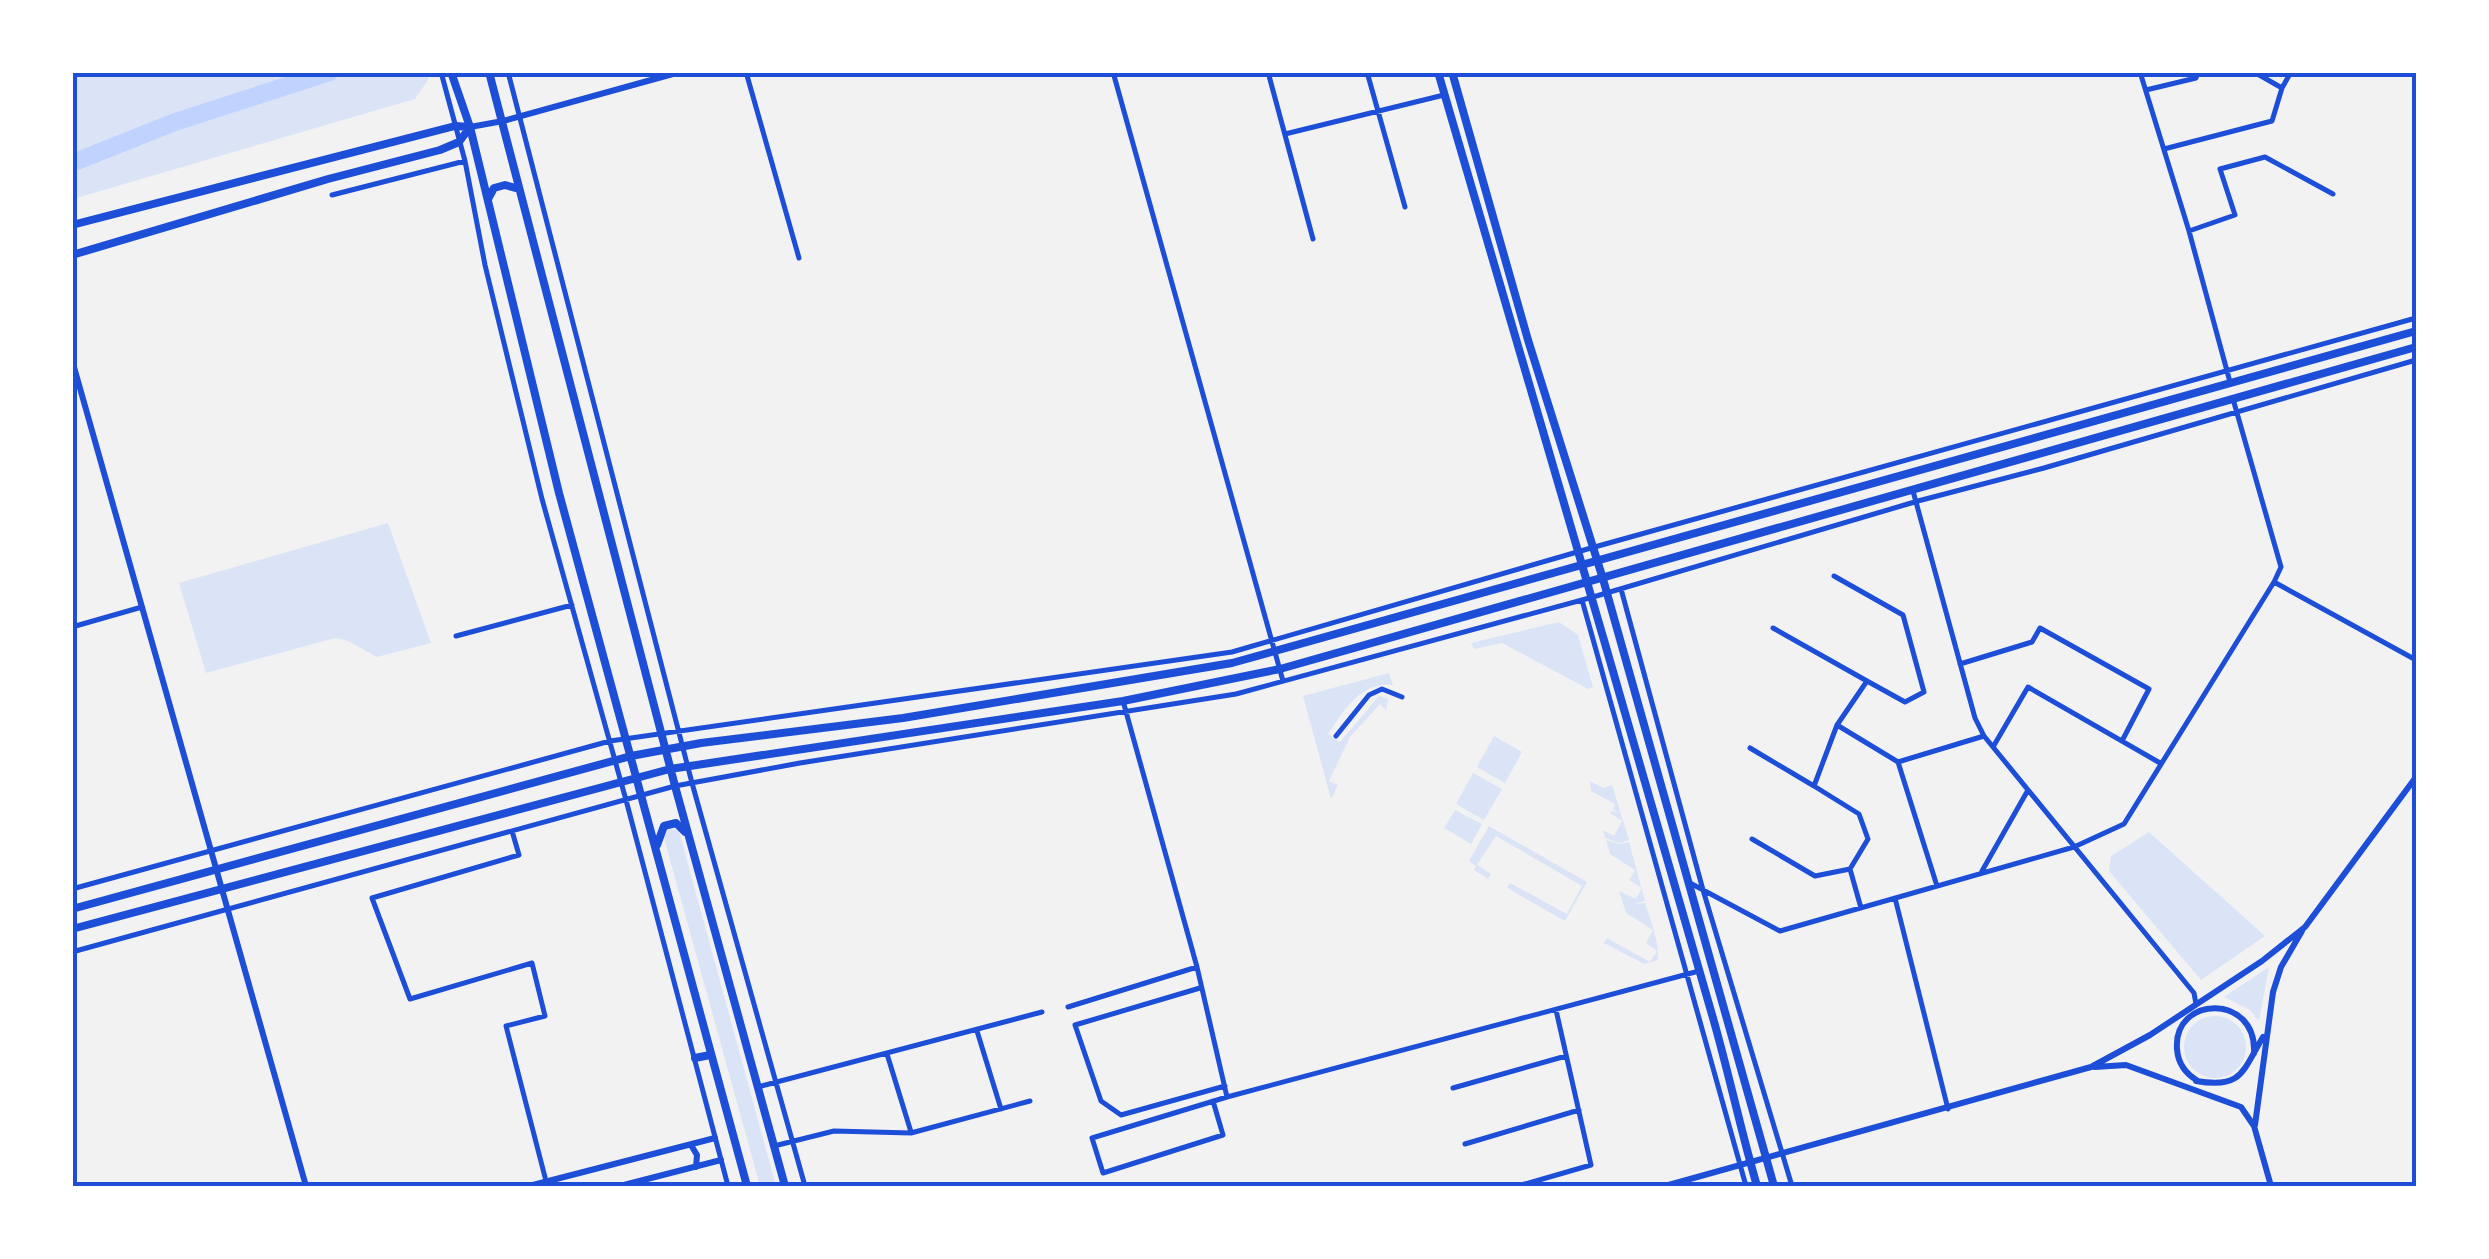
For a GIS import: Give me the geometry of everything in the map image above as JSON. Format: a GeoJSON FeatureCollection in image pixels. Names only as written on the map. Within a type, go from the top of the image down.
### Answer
{"type":"FeatureCollection","features":[{"type":"Feature","properties":{"kind":"main road"},"geometry":{"type":"LineString","coordinates":[[451,72],[470,127],[558,494],[747,1186]]}},
{"type":"Feature","properties":{"kind":"main road"},"geometry":{"type":"LineString","coordinates":[[489,72],[670,769],[785,1186]]}},
{"type":"Feature","properties":{"kind":"main road"},"geometry":{"type":"LineString","coordinates":[[1438,72],[1699,970],[1745,1163],[1757,1186]]}},
{"type":"Feature","properties":{"kind":"main road"},"geometry":{"type":"LineString","coordinates":[[1452,72],[1603,579],[1774,1186]]}},
{"type":"Feature","properties":{"kind":"main road"},"geometry":{"type":"LineString","coordinates":[[72,225],[455,126],[470,127]]}},
{"type":"Feature","properties":{"kind":"main road"},"geometry":{"type":"LineString","coordinates":[[72,255],[459,142],[470,127]]}},
{"type":"Feature","properties":{"kind":"main road"},"geometry":{"type":"LineString","coordinates":[[488,198],[494,188],[505,184],[520,189]]}},
{"type":"Feature","properties":{"kind":"main road"},"geometry":{"type":"LineString","coordinates":[[72,909],[631,756],[888,720],[1232,663],[2416,331]]}},
{"type":"Feature","properties":{"kind":"main road"},"geometry":{"type":"LineString","coordinates":[[72,929],[670,769],[1122,701],[1280,669],[2416,347]]}},
{"type":"Feature","properties":{"kind":"main road"},"geometry":{"type":"LineString","coordinates":[[656,846],[664,826],[676,823],[688,835]]}},
{"type":"Feature","properties":{"kind":"main road"},"geometry":{"type":"LineString","coordinates":[[695,1058],[710,1054]]}},
{"type":"Feature","properties":{"kind":"street"},"geometry":{"type":"LineString","coordinates":[[441,72],[542,498],[728,1186]]}},
{"type":"Feature","properties":{"kind":"street"},"geometry":{"type":"LineString","coordinates":[[508,72],[692,783],[804,1186]]}},
{"type":"Feature","properties":{"kind":"street"},"geometry":{"type":"LineString","coordinates":[[470,127],[680,72]]}},
{"type":"Feature","properties":{"kind":"street"},"geometry":{"type":"LineString","coordinates":[[746,72],[799,258]]}},
{"type":"Feature","properties":{"kind":"street"},"geometry":{"type":"LineString","coordinates":[[1113,72],[1283,682]]}},
{"type":"Feature","properties":{"kind":"street"},"geometry":{"type":"LineString","coordinates":[[1268,72],[1313,239]]}},
{"type":"Feature","properties":{"kind":"street"},"geometry":{"type":"LineString","coordinates":[[1367,72],[1405,207]]}},
{"type":"Feature","properties":{"kind":"street"},"geometry":{"type":"LineString","coordinates":[[2140,72],[2189,231],[2230,384]]}},
{"type":"Feature","properties":{"kind":"street"},"geometry":{"type":"LineString","coordinates":[[2145,90],[2196,78],[2198,72]]}},
{"type":"Feature","properties":{"kind":"street"},"geometry":{"type":"LineString","coordinates":[[2254,72],[2282,88]]}},
{"type":"Feature","properties":{"kind":"street"},"geometry":{"type":"LineString","coordinates":[[2164,150],[2272,121],[2291,72]]}},
{"type":"Feature","properties":{"kind":"street"},"geometry":{"type":"LineString","coordinates":[[1285,134],[1444,95]]}},
{"type":"Feature","properties":{"kind":"street"},"geometry":{"type":"LineString","coordinates":[[2189,231],[2234,215],[2220,169],[2235,165],[2265,158],[2333,194]]}},
{"type":"Feature","properties":{"kind":"street"},"geometry":{"type":"LineString","coordinates":[[332,196],[465,161]]}},
{"type":"Feature","properties":{"kind":"street"},"geometry":{"type":"LineString","coordinates":[[72,890],[610,741],[1232,652],[2416,318]]}},
{"type":"Feature","properties":{"kind":"street"},"geometry":{"type":"LineString","coordinates":[[72,360],[306,1186]]}},
{"type":"Feature","properties":{"kind":"street"},"geometry":{"type":"LineString","coordinates":[[72,952],[675,786],[800,762],[1236,694],[1593,597],[1918,500],[2416,360]]}},
{"type":"Feature","properties":{"kind":"street"},"geometry":{"type":"LineString","coordinates":[[1688,882],[1780,931],[2074,847],[2124,824],[2281,566],[2233,398]]}},
{"type":"Feature","properties":{"kind":"street"},"geometry":{"type":"LineString","coordinates":[[1913,490],[1975,718],[1984,736],[2194,993],[2198,1008]]}},
{"type":"Feature","properties":{"kind":"street"},"geometry":{"type":"LineString","coordinates":[[1773,628],[1905,702],[1924,692],[1902,615],[1834,576]]}},
{"type":"Feature","properties":{"kind":"street"},"geometry":{"type":"LineString","coordinates":[[2274,582],[2416,660]]}},
{"type":"Feature","properties":{"kind":"street"},"geometry":{"type":"LineString","coordinates":[[1621,588],[1703,890],[1792,1186]]}},
{"type":"Feature","properties":{"kind":"street"},"geometry":{"type":"LineString","coordinates":[[1582,600],[1686,974],[1745,1163],[1746,1186]]}},
{"type":"Feature","properties":{"kind":"street"},"geometry":{"type":"LineString","coordinates":[[456,636],[572,604]]}},
{"type":"Feature","properties":{"kind":"street"},"geometry":{"type":"LineString","coordinates":[[72,627],[142,607]]}},
{"type":"Feature","properties":{"kind":"street"},"geometry":{"type":"LineString","coordinates":[[1960,664],[2032,642],[2040,628],[2149,689],[2122,741]]}},
{"type":"Feature","properties":{"kind":"street"},"geometry":{"type":"LineString","coordinates":[[1416,646],[1419,656]]}},
{"type":"Feature","properties":{"kind":"street"},"geometry":{"type":"LineString","coordinates":[[1814,786],[1837,725],[1867,681]]}},
{"type":"Feature","properties":{"kind":"street"},"geometry":{"type":"LineString","coordinates":[[1993,747],[2028,687],[2161,764]]}},
{"type":"Feature","properties":{"kind":"street"},"geometry":{"type":"LineString","coordinates":[[1336,736],[1369,696],[1382,688],[1402,697]]}},
{"type":"Feature","properties":{"kind":"street"},"geometry":{"type":"LineString","coordinates":[[1122,701],[1197,967],[1227,1097]]}},
{"type":"Feature","properties":{"kind":"street"},"geometry":{"type":"LineString","coordinates":[[1837,725],[1898,762],[1937,886]]}},
{"type":"Feature","properties":{"kind":"street"},"geometry":{"type":"LineString","coordinates":[[1898,762],[1984,736]]}},
{"type":"Feature","properties":{"kind":"street"},"geometry":{"type":"LineString","coordinates":[[1750,748],[1859,814],[1868,840],[1850,869],[1860,908]]}},
{"type":"Feature","properties":{"kind":"street"},"geometry":{"type":"LineString","coordinates":[[2254,1126],[2276,979],[2304,927],[2416,777]]}},
{"type":"Feature","properties":{"kind":"street"},"geometry":{"type":"LineString","coordinates":[[1980,874],[2028,790]]}},
{"type":"Feature","properties":{"kind":"street"},"geometry":{"type":"LineString","coordinates":[[512,831],[519,855],[372,898],[410,999],[532,963],[545,1016],[506,1026],[546,1182]]}},
{"type":"Feature","properties":{"kind":"street"},"geometry":{"type":"LineString","coordinates":[[1752,839],[1814,876],[1850,869]]}},
{"type":"Feature","properties":{"kind":"street"},"geometry":{"type":"LineString","coordinates":[[1896,898],[1948,1109]]}},
{"type":"Feature","properties":{"kind":"street"},"geometry":{"type":"LineString","coordinates":[[2198,1081],[2182,1067],[2176,1042],[2180,1029],[2216,990],[2262,961],[2304,927]]}},
{"type":"Feature","properties":{"kind":"street"},"geometry":{"type":"LineString","coordinates":[[1068,1007],[1197,967]]}},
{"type":"Feature","properties":{"kind":"street"},"geometry":{"type":"LineString","coordinates":[[1213,1102],[1223,1135],[1103,1173],[1092,1138],[1227,1097],[1699,970]]}},
{"type":"Feature","properties":{"kind":"street"},"geometry":{"type":"LineString","coordinates":[[1201,988],[1075,1026],[1101,1101],[1121,1115],[1225,1086]]}},
{"type":"Feature","properties":{"kind":"street"},"geometry":{"type":"LineString","coordinates":[[1666,1186],[2090,1067],[2180,1014],[2198,1008],[2224,1008],[2236,1013],[2252,1032],[2254,1053]]}},
{"type":"Feature","properties":{"kind":"street"},"geometry":{"type":"LineString","coordinates":[[1518,1186],[1592,1166],[1556,1010]]}},
{"type":"Feature","properties":{"kind":"street"},"geometry":{"type":"LineString","coordinates":[[758,1087],[1042,1012]]}},
{"type":"Feature","properties":{"kind":"street"},"geometry":{"type":"LineString","coordinates":[[977,1031],[1000,1109]]}},
{"type":"Feature","properties":{"kind":"street"},"geometry":{"type":"LineString","coordinates":[[2178,1082],[2227,1084],[2238,1078],[2266,1032]]}},
{"type":"Feature","properties":{"kind":"street"},"geometry":{"type":"LineString","coordinates":[[887,1054],[911,1133]]}},
{"type":"Feature","properties":{"kind":"street"},"geometry":{"type":"LineString","coordinates":[[1453,1088],[1566,1056]]}},
{"type":"Feature","properties":{"kind":"street"},"geometry":{"type":"LineString","coordinates":[[2250,1062],[2259,1082]]}},
{"type":"Feature","properties":{"kind":"street"},"geometry":{"type":"LineString","coordinates":[[2090,1067],[2126,1066],[2241,1107],[2254,1126],[2271,1186]]}},
{"type":"Feature","properties":{"kind":"street"},"geometry":{"type":"LineString","coordinates":[[2208,1084],[2226,1100]]}},
{"type":"Feature","properties":{"kind":"street"},"geometry":{"type":"LineString","coordinates":[[774,1146],[834,1132],[911,1133],[1030,1101]]}},
{"type":"Feature","properties":{"kind":"street"},"geometry":{"type":"LineString","coordinates":[[1465,1144],[1579,1110]]}},
{"type":"Feature","properties":{"kind":"street"},"geometry":{"type":"LineString","coordinates":[[529,1186],[715,1138]]}},
{"type":"Feature","properties":{"kind":"street"},"geometry":{"type":"LineString","coordinates":[[690,1146],[696,1155],[696,1167]]}},
{"type":"Feature","properties":{"kind":"street"},"geometry":{"type":"LineString","coordinates":[[620,1186],[721,1160]]}},
{"type":"Feature","properties":{"kind":"shaded area"},"geometry":{"type":"Polygon","coordinates":[[[73,72],[427,72],[429,78],[415,99],[73,199],[73,72]]]}},
{"type":"Feature","properties":{"kind":"shaded area"},"geometry":{"type":"Polygon","coordinates":[[[388,523],[431,643],[377,657],[335,638],[206,673],[179,583],[388,523]]]}},
{"type":"Feature","properties":{"kind":"shaded area"},"geometry":{"type":"Polygon","coordinates":[[[1559,622],[1578,635],[1593,687],[1588,689],[1502,643],[1474,649],[1471,643],[1559,622]]]}},
{"type":"Feature","properties":{"kind":"shaded area"},"geometry":{"type":"Polygon","coordinates":[[[1389,673],[1393,685],[1362,693],[1328,734],[1340,742],[1379,696],[1388,699],[1386,710],[1380,704],[1350,737],[1329,781],[1338,785],[1331,799],[1303,696],[1389,673]]]}},
{"type":"Feature","properties":{"kind":"shaded area"},"geometry":{"type":"Polygon","coordinates":[[[1494,736],[1522,752],[1505,783],[1477,767],[1494,736]]]}},
{"type":"Feature","properties":{"kind":"shaded area"},"geometry":{"type":"Polygon","coordinates":[[[1473,773],[1502,789],[1484,820],[1456,804],[1473,773]]]}},
{"type":"Feature","properties":{"kind":"shaded area"},"geometry":{"type":"Polygon","coordinates":[[[1590,781],[1603,788],[1612,785],[1629,840],[1620,843],[1605,838],[1603,830],[1614,836],[1622,821],[1610,813],[1619,813],[1613,809],[1615,804],[1591,791],[1590,781]]]}},
{"type":"Feature","properties":{"kind":"shaded area"},"geometry":{"type":"Polygon","coordinates":[[[1455,810],[1482,824],[1471,844],[1444,828],[1455,810]]]}},
{"type":"Feature","properties":{"kind":"shaded area"},"geometry":{"type":"Polygon","coordinates":[[[1489,826],[1587,882],[1565,921],[1507,888],[1510,883],[1567,914],[1582,886],[1496,836],[1477,865],[1491,874],[1488,879],[1474,870],[1476,866],[1469,861],[1489,826]]]}},
{"type":"Feature","properties":{"kind":"shaded area"},"geometry":{"type":"Polygon","coordinates":[[[672,829],[679,831],[776,1186],[760,1186],[664,838],[672,829]]]}},
{"type":"Feature","properties":{"kind":"shaded area"},"geometry":{"type":"Polygon","coordinates":[[[2149,832],[2265,936],[2201,980],[2109,871],[2111,856],[2149,832]]]}},
{"type":"Feature","properties":{"kind":"shaded area"},"geometry":{"type":"Polygon","coordinates":[[[1606,840],[1629,842],[1641,888],[1629,880],[1635,870],[1610,854],[1606,840]]]}},
{"type":"Feature","properties":{"kind":"shaded area"},"geometry":{"type":"Polygon","coordinates":[[[1642,889],[1645,901],[1634,904],[1645,903],[1654,932],[1658,953],[1658,960],[1644,964],[1604,943],[1607,938],[1650,962],[1657,951],[1646,943],[1653,930],[1626,913],[1619,891],[1636,899],[1642,889]]]}},
{"type":"Feature","properties":{"kind":"shaded area"},"geometry":{"type":"Polygon","coordinates":[[[2269,967],[2259,1021],[2250,1010],[2224,997],[2269,967]]]}},
{"type":"Feature","properties":{"kind":"shaded area"},"geometry":{"type":"Polygon","coordinates":[[[2215,1016],[2237,1025],[2246,1047],[2237,1069],[2215,1078],[2193,1069],[2184,1047],[2193,1025],[2215,1016]]]}},
{"type":"Feature","properties":{"kind":"waterway"},"geometry":{"type":"LineString","coordinates":[[72,163],[175,122],[330,72]]}}]}
